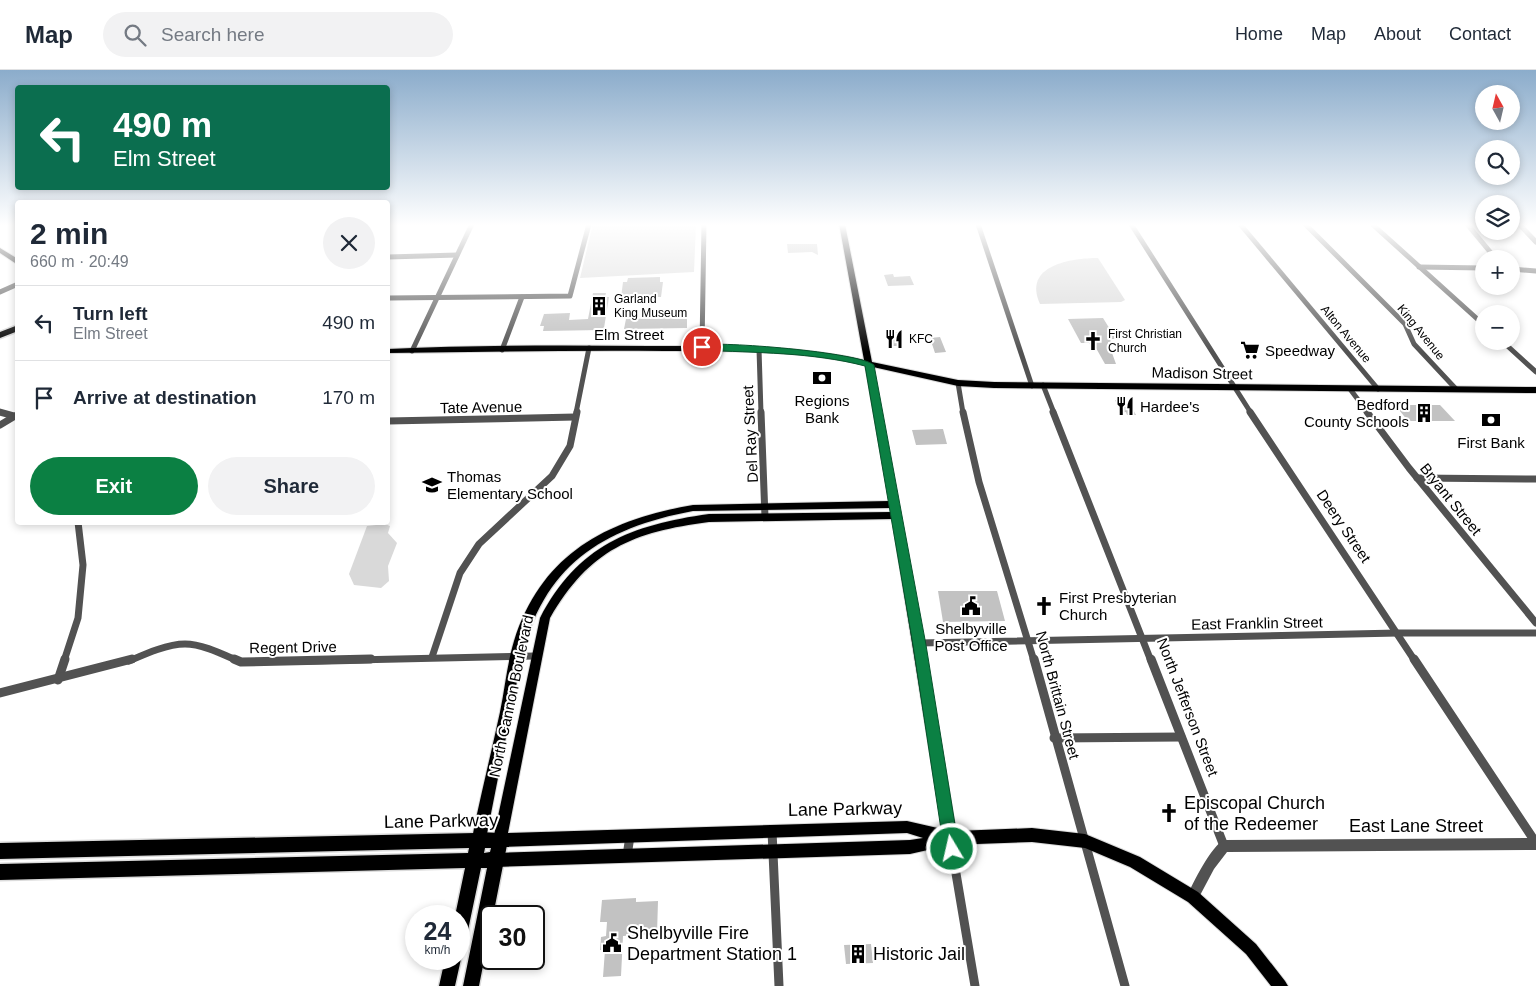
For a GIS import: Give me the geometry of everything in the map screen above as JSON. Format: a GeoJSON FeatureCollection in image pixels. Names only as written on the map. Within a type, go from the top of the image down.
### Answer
{"type":"FeatureCollection","features":[{"type":"Feature","properties":{"kind":"highway"},"geometry":{"type":"LineString","coordinates":[[0,336],[15,329]]}},
{"type":"Feature","properties":{"kind":"highway"},"geometry":{"type":"LineString","coordinates":[[0,340],[15,334]]}},
{"type":"Feature","properties":{"kind":"highway","name":"North Cannon Boulevard"},"geometry":{"type":"LineString","coordinates":[[465,905],[479,839]]}},
{"type":"Feature","properties":{"kind":"highway","name":"Lane Parkway"},"geometry":{"type":"LineString","coordinates":[[0,851],[500,840]]}},
{"type":"Feature","properties":{"kind":"highway","name":"North Cannon Boulevard"},"geometry":{"type":"LineString","coordinates":[[471,986],[500,840]]}},
{"type":"Feature","properties":{"kind":"highway"},"geometry":{"type":"LineString","coordinates":[[0,872],[496,860]]}},
{"type":"Feature","properties":{"kind":"highway"},"geometry":{"type":"LineString","coordinates":[[447,986],[451,970]]}},
{"type":"Feature","properties":{"kind":"main road"},"geometry":{"type":"LineString","coordinates":[[850,267],[870,365],[919,643],[950,838]]}},
{"type":"Feature","properties":{"kind":"main road","name":"Elm Street"},"geometry":{"type":"LineString","coordinates":[[390,351],[702,347],[759,349],[840,357],[870,365]]}},
{"type":"Feature","properties":{"kind":"main road","name":"Madison Street"},"geometry":{"type":"LineString","coordinates":[[870,365],[958,383],[1032,386],[1536,390]]}},
{"type":"Feature","properties":{"kind":"main road","name":"North Cannon Boulevard"},"geometry":{"type":"LineString","coordinates":[[479,839],[517,656],[526,625],[547,583],[581,551],[603,536],[637,520],[671,511],[693,508],[766,506],[894,509]]}},
{"type":"Feature","properties":{"kind":"main road","name":"North Cannon Boulevard"},"geometry":{"type":"LineString","coordinates":[[500,840],[545,618],[553,601],[572,575],[594,556],[613,543],[644,529],[680,521],[894,509]]}},
{"type":"Feature","properties":{"kind":"main road","name":"Lane Parkway"},"geometry":{"type":"LineString","coordinates":[[500,840],[907,827],[950,838]]}},
{"type":"Feature","properties":{"kind":"main road"},"geometry":{"type":"LineString","coordinates":[[496,860],[910,847],[950,838],[1032,835],[1084,841],[1135,862],[1193,897],[1251,949],[1280,986]]}},
{"type":"Feature","properties":{"kind":"street"},"geometry":{"type":"LineString","coordinates":[[412,350],[451,267]]}},
{"type":"Feature","properties":{"kind":"street"},"geometry":{"type":"LineString","coordinates":[[390,298],[570,296],[578,267]]}},
{"type":"Feature","properties":{"kind":"street"},"geometry":{"type":"LineString","coordinates":[[702,347],[703,267]]}},
{"type":"Feature","properties":{"kind":"street"},"geometry":{"type":"LineString","coordinates":[[992,267],[1032,386]]}},
{"type":"Feature","properties":{"kind":"street","name":"Deery Street"},"geometry":{"type":"LineString","coordinates":[[1158,267],[1234,387],[1536,844]]}},
{"type":"Feature","properties":{"kind":"street","name":"Alton Avenue"},"geometry":{"type":"LineString","coordinates":[[1276,267],[1378,389]]}},
{"type":"Feature","properties":{"kind":"street","name":"King Avenue"},"geometry":{"type":"LineString","coordinates":[[1348,267],[1405,324],[1414,344],[1456,390]]}},
{"type":"Feature","properties":{"kind":"street"},"geometry":{"type":"LineString","coordinates":[[1420,267],[1475,317]]}},
{"type":"Feature","properties":{"kind":"street"},"geometry":{"type":"LineString","coordinates":[[1443,267],[1475,268]]}},
{"type":"Feature","properties":{"kind":"street"},"geometry":{"type":"LineString","coordinates":[[1520,270],[1536,271]]}},
{"type":"Feature","properties":{"kind":"street"},"geometry":{"type":"LineString","coordinates":[[0,292],[15,285]]}},
{"type":"Feature","properties":{"kind":"street"},"geometry":{"type":"LineString","coordinates":[[502,350],[522,297]]}},
{"type":"Feature","properties":{"kind":"street"},"geometry":{"type":"LineString","coordinates":[[432,657],[460,573],[479,544],[552,476],[570,446],[589,348]]}},
{"type":"Feature","properties":{"kind":"street","name":"Del Ray Street"},"geometry":{"type":"LineString","coordinates":[[759,349],[765,517]]}},
{"type":"Feature","properties":{"kind":"street"},"geometry":{"type":"LineString","coordinates":[[1512,350],[1536,372]]}},
{"type":"Feature","properties":{"kind":"street","name":"North Brittain Street"},"geometry":{"type":"LineString","coordinates":[[958,383],[966,432],[1028,642],[1125,986]]}},
{"type":"Feature","properties":{"kind":"street","name":"North Jefferson Street"},"geometry":{"type":"LineString","coordinates":[[1043,385],[1224,846]]}},
{"type":"Feature","properties":{"kind":"street","name":"Bryant Street"},"geometry":{"type":"LineString","coordinates":[[1350,388],[1417,478],[1536,623]]}},
{"type":"Feature","properties":{"kind":"street"},"geometry":{"type":"LineString","coordinates":[[0,412],[15,416]]}},
{"type":"Feature","properties":{"kind":"street"},"geometry":{"type":"LineString","coordinates":[[0,425],[15,417]]}},
{"type":"Feature","properties":{"kind":"street","name":"Tate Avenue"},"geometry":{"type":"LineString","coordinates":[[390,421],[575,417]]}},
{"type":"Feature","properties":{"kind":"street"},"geometry":{"type":"LineString","coordinates":[[1417,478],[1536,479]]}},
{"type":"Feature","properties":{"kind":"street"},"geometry":{"type":"LineString","coordinates":[[58,680],[78,618],[83,565],[78,525]]}},
{"type":"Feature","properties":{"kind":"street","name":"East Franklin Street"},"geometry":{"type":"LineString","coordinates":[[919,643],[1536,632]]}},
{"type":"Feature","properties":{"kind":"street","name":"Regent Drive"},"geometry":{"type":"LineString","coordinates":[[0,693],[120,664],[153,650],[186,644],[214,651],[241,662],[536,656]]}},
{"type":"Feature","properties":{"kind":"street"},"geometry":{"type":"LineString","coordinates":[[1054,738],[1181,738]]}},
{"type":"Feature","properties":{"kind":"street"},"geometry":{"type":"LineString","coordinates":[[772,831],[779,986]]}},
{"type":"Feature","properties":{"kind":"street"},"geometry":{"type":"LineString","coordinates":[[628,856],[630,836]]}},
{"type":"Feature","properties":{"kind":"street"},"geometry":{"type":"LineString","coordinates":[[950,838],[975,986]]}},
{"type":"Feature","properties":{"kind":"street","name":"East Lane Street"},"geometry":{"type":"LineString","coordinates":[[1224,846],[1536,844]]}},
{"type":"Feature","properties":{"kind":"street"},"geometry":{"type":"LineString","coordinates":[[1193,897],[1210,865],[1224,846]]}},
{"type":"Feature","properties":{"kind":"shaded area"},"geometry":{"type":"Polygon","coordinates":[[[583,267],[694,267],[694,272],[580,278],[583,267]]]}},
{"type":"Feature","properties":{"kind":"shaded area"},"geometry":{"type":"Polygon","coordinates":[[[1051,267],[1104,267],[1125,300],[1121,302],[1040,304],[1036,291],[1038,280],[1051,267]]]}},
{"type":"Feature","properties":{"kind":"shaded area"},"geometry":{"type":"Polygon","coordinates":[[[367,526],[390,526],[388,533],[397,543],[388,566],[389,581],[381,588],[354,585],[349,574],[367,526]]]}},
{"type":"Feature","properties":{"kind":"building"},"geometry":{"type":"Polygon","coordinates":[[[893,274],[894,277],[910,276],[914,285],[888,286],[884,275],[893,274]]]}},
{"type":"Feature","properties":{"kind":"building","name":"Garland King Museum"},"geometry":{"type":"Polygon","coordinates":[[[660,277],[660,282],[663,282],[661,297],[654,297],[654,301],[627,302],[627,297],[621,298],[623,282],[627,282],[628,278],[660,277]]]}},
{"type":"Feature","properties":{"kind":"building","name":"Garland King Museum"},"geometry":{"type":"Polygon","coordinates":[[[593,293],[606,293],[605,297],[609,297],[604,328],[600,330],[543,331],[544,326],[540,326],[544,314],[570,313],[569,320],[588,319],[593,293]]]}},
{"type":"Feature","properties":{"kind":"building"},"geometry":{"type":"Polygon","coordinates":[[[687,318],[687,328],[624,329],[626,319],[687,318]]]}},
{"type":"Feature","properties":{"kind":"building","name":"First Christian Church"},"geometry":{"type":"Polygon","coordinates":[[[1103,318],[1116,339],[1110,339],[1111,342],[1108,342],[1116,364],[1105,364],[1096,348],[1092,348],[1089,343],[1081,343],[1068,319],[1103,318]]]}},
{"type":"Feature","properties":{"kind":"building","name":"KFC"},"geometry":{"type":"Polygon","coordinates":[[[899,332],[902,346],[889,346],[886,333],[899,332]]]}},
{"type":"Feature","properties":{"kind":"building"},"geometry":{"type":"Polygon","coordinates":[[[940,337],[946,352],[935,353],[930,338],[940,337]]]}},
{"type":"Feature","properties":{"kind":"building","name":"Hardee's"},"geometry":{"type":"Polygon","coordinates":[[[1115,400],[1128,400],[1136,415],[1127,415],[1126,412],[1121,413],[1115,400]]]}},
{"type":"Feature","properties":{"kind":"building","name":"Bedford County Schools"},"geometry":{"type":"Polygon","coordinates":[[[1395,405],[1440,405],[1455,421],[1408,421],[1395,405]]]}},
{"type":"Feature","properties":{"kind":"building"},"geometry":{"type":"Polygon","coordinates":[[[943,429],[947,444],[916,445],[912,430],[943,429]]]}},
{"type":"Feature","properties":{"kind":"building","name":"Shelbyville Post Office"},"geometry":{"type":"Polygon","coordinates":[[[938,591],[997,591],[1005,621],[943,622],[938,591]]]}},
{"type":"Feature","properties":{"kind":"building","name":"Shelbyville Fire Department Station 1"},"geometry":{"type":"Polygon","coordinates":[[[636,898],[636,902],[658,901],[657,934],[623,936],[621,976],[603,977],[605,950],[600,950],[601,937],[606,936],[607,922],[600,922],[602,900],[636,898]]]}},
{"type":"Feature","properties":{"kind":"building","name":"Historic Jail"},"geometry":{"type":"Polygon","coordinates":[[[871,944],[873,963],[846,964],[844,945],[871,944]]]}},
{"type":"Feature","properties":{"kind":"place","name":"Garland King Museum"},"geometry":{"type":"Point","coordinates":[599,306]}},
{"type":"Feature","properties":{"kind":"place","name":"KFC"},"geometry":{"type":"Point","coordinates":[894,339]}},
{"type":"Feature","properties":{"kind":"place","name":"First Christian Church"},"geometry":{"type":"Point","coordinates":[1093,341]}},
{"type":"Feature","properties":{"kind":"place","name":"Speedway"},"geometry":{"type":"Point","coordinates":[1250,350]}},
{"type":"Feature","properties":{"kind":"place","name":"Regions Bank"},"geometry":{"type":"Point","coordinates":[822,378]}},
{"type":"Feature","properties":{"kind":"place","name":"Hardee's"},"geometry":{"type":"Point","coordinates":[1125,406]}},
{"type":"Feature","properties":{"kind":"place","name":"Bedford County Schools"},"geometry":{"type":"Point","coordinates":[1424,413]}},
{"type":"Feature","properties":{"kind":"place","name":"First Bank"},"geometry":{"type":"Point","coordinates":[1491,420]}},
{"type":"Feature","properties":{"kind":"place","name":"Thomas Elementary School"},"geometry":{"type":"Point","coordinates":[432,485]}},
{"type":"Feature","properties":{"kind":"place","name":"Shelbyville Post Office"},"geometry":{"type":"Point","coordinates":[971,606]}},
{"type":"Feature","properties":{"kind":"place","name":"First Presbyterian Church"},"geometry":{"type":"Point","coordinates":[1044,606]}},
{"type":"Feature","properties":{"kind":"place","name":"Episcopal Church of the Redeemer"},"geometry":{"type":"Point","coordinates":[1169,813]}},
{"type":"Feature","properties":{"kind":"place","name":"Shelbyville Fire Department Station 1"},"geometry":{"type":"Point","coordinates":[612,943]}},
{"type":"Feature","properties":{"kind":"place","name":"Historic Jail"},"geometry":{"type":"Point","coordinates":[858,954]}},
{"type":"Feature","properties":{"kind":"route"},"geometry":{"type":"LineString","coordinates":[[702,347],[812,353],[840,357],[870,365],[893,504],[920,645],[952,849]]}}]}
